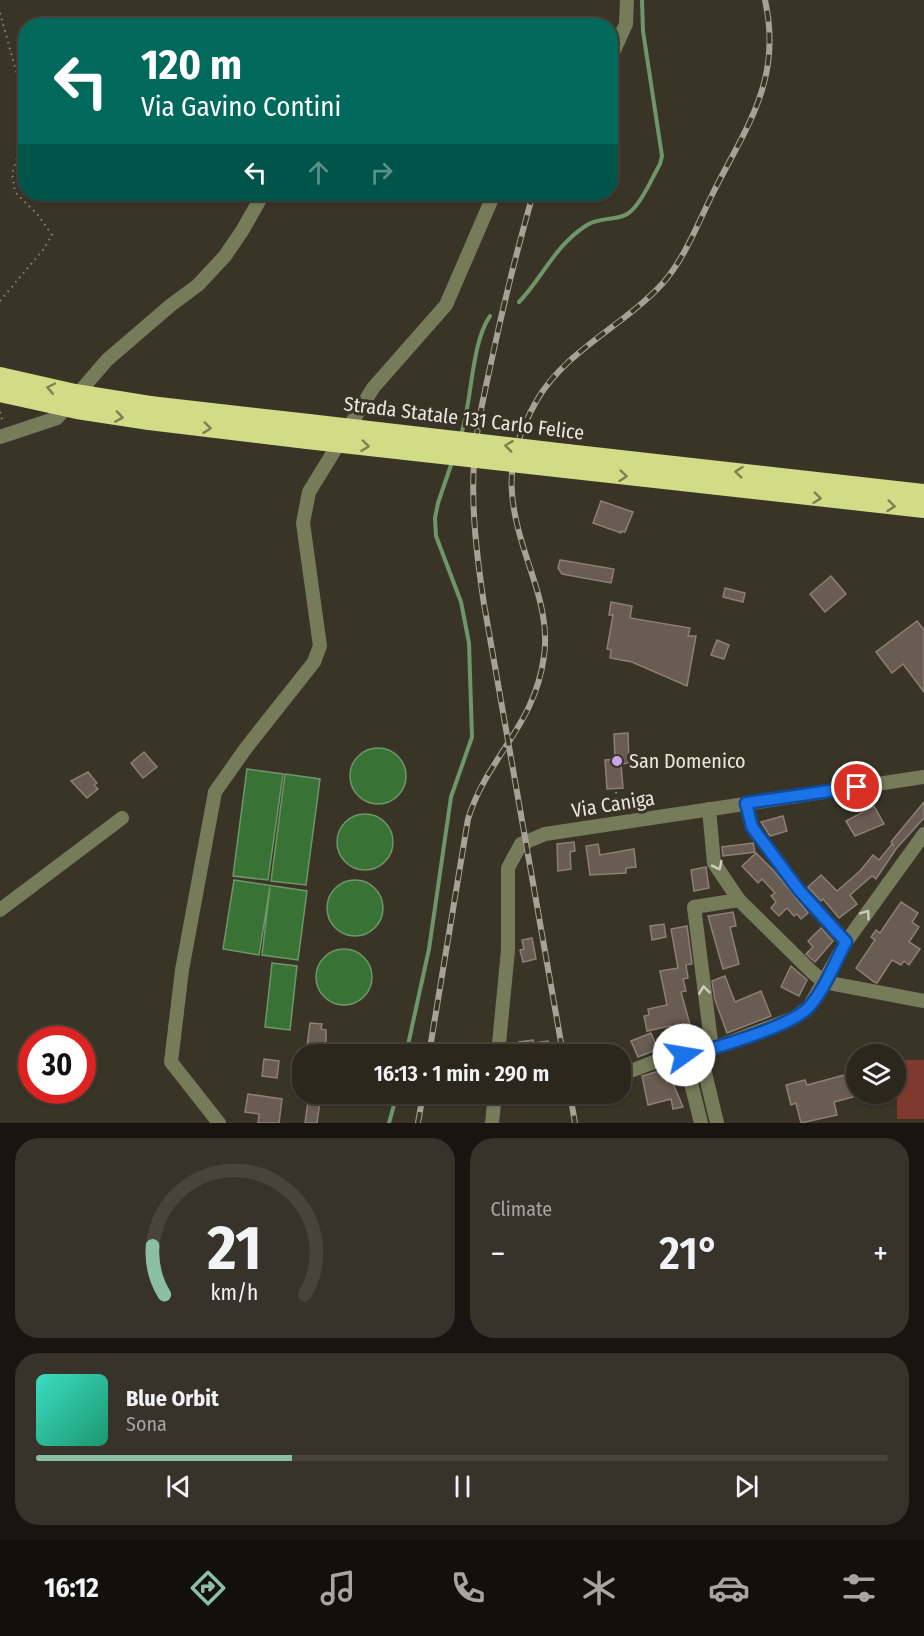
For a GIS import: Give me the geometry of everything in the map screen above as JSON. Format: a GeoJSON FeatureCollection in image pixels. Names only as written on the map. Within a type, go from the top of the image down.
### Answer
{"type":"FeatureCollection","features":[{"type":"Feature","properties":{"kind":"highway","name":"Strada Statale 131 Carlo Felice"},"geometry":{"type":"LineString","coordinates":[[0,376],[149,413]]}},
{"type":"Feature","properties":{"kind":"highway","name":"Strada Statale 131 Carlo Felice"},"geometry":{"type":"LineString","coordinates":[[0,393],[77,410],[149,413],[859,494],[924,509]]}},
{"type":"Feature","properties":{"kind":"highway","name":"Strada Statale 131 Carlo Felice"},"geometry":{"type":"LineString","coordinates":[[859,494],[924,493]]}},
{"type":"Feature","properties":{"kind":"street"},"geometry":{"type":"LineString","coordinates":[[618,43],[627,24],[627,0]]}},
{"type":"Feature","properties":{"kind":"street"},"geometry":{"type":"LineString","coordinates":[[4,435],[57,418],[107,360],[198,285],[225,256],[259,201]]}},
{"type":"Feature","properties":{"kind":"street"},"geometry":{"type":"LineString","coordinates":[[219,1123],[171,1062],[182,970],[215,792],[246,748],[314,662],[321,646],[303,523],[309,492],[373,388],[446,305],[491,201]]}},
{"type":"Feature","properties":{"kind":"street","name":"Via Caniga"},"geometry":{"type":"LineString","coordinates":[[499,1044],[508,950],[508,868],[513,856],[526,841],[545,834],[924,777]]}},
{"type":"Feature","properties":{"kind":"street"},"geometry":{"type":"LineString","coordinates":[[746,803],[752,827],[799,890],[846,942]]}},
{"type":"Feature","properties":{"kind":"street"},"geometry":{"type":"LineString","coordinates":[[709,809],[714,863],[739,900],[776,939],[824,982],[924,1001]]}},
{"type":"Feature","properties":{"kind":"street"},"geometry":{"type":"LineString","coordinates":[[0,910],[122,818]]}},
{"type":"Feature","properties":{"kind":"street"},"geometry":{"type":"LineString","coordinates":[[631,1071],[667,1057],[706,1050],[794,1018],[809,1007],[846,942],[924,834]]}},
{"type":"Feature","properties":{"kind":"street"},"geometry":{"type":"LineString","coordinates":[[716,1122],[706,1050],[694,907],[739,900]]}},
{"type":"Feature","properties":{"kind":"street"},"geometry":{"type":"LineString","coordinates":[[684,1055],[700,1123]]}},
{"type":"Feature","properties":{"kind":"street"},"geometry":{"type":"LineString","coordinates":[[492,1123],[494,1104]]}},
{"type":"Feature","properties":{"kind":"path"},"geometry":{"type":"LineString","coordinates":[[0,13],[18,81]]}},
{"type":"Feature","properties":{"kind":"path"},"geometry":{"type":"LineString","coordinates":[[18,155],[12,174],[15,192],[18,195]]}},
{"type":"Feature","properties":{"kind":"path"},"geometry":{"type":"LineString","coordinates":[[0,301],[43,250],[52,235],[39,216],[24,201]]}},
{"type":"Feature","properties":{"kind":"path"},"geometry":{"type":"LineString","coordinates":[[616,792],[620,823]]}},
{"type":"Feature","properties":{"kind":"shaded area"},"geometry":{"type":"Polygon","coordinates":[[[372,748],[384,748],[398,756],[406,770],[404,787],[398,796],[384,804],[372,804],[355,792],[350,782],[350,770],[362,753],[372,748]]]}},
{"type":"Feature","properties":{"kind":"shaded area"},"geometry":{"type":"Polygon","coordinates":[[[247,769],[283,774],[268,880],[233,876],[247,769]]]}},
{"type":"Feature","properties":{"kind":"shaded area"},"geometry":{"type":"Polygon","coordinates":[[[285,774],[320,779],[306,885],[271,881],[285,774]]]}},
{"type":"Feature","properties":{"kind":"shaded area"},"geometry":{"type":"Polygon","coordinates":[[[359,814],[371,814],[381,818],[389,826],[393,842],[389,858],[381,866],[371,870],[359,870],[349,866],[341,858],[337,848],[337,836],[341,826],[349,818],[359,814]]]}},
{"type":"Feature","properties":{"kind":"shaded area"},"geometry":{"type":"Polygon","coordinates":[[[234,880],[307,891],[298,960],[262,955],[270,887],[259,955],[223,949],[234,880]]]}},
{"type":"Feature","properties":{"kind":"shaded area"},"geometry":{"type":"Polygon","coordinates":[[[349,880],[361,880],[371,884],[379,892],[383,908],[379,924],[371,932],[361,936],[349,936],[339,932],[331,924],[327,914],[327,902],[331,892],[339,884],[349,880]]]}},
{"type":"Feature","properties":{"kind":"shaded area"},"geometry":{"type":"Polygon","coordinates":[[[338,949],[350,949],[360,953],[368,961],[372,977],[368,993],[360,1001],[350,1005],[338,1005],[328,1001],[320,993],[316,983],[316,971],[320,961],[328,953],[338,949]]]}},
{"type":"Feature","properties":{"kind":"shaded area"},"geometry":{"type":"Polygon","coordinates":[[[272,963],[297,966],[290,1030],[265,1027],[272,963]]]}},
{"type":"Feature","properties":{"kind":"shaded area"},"geometry":{"type":"Polygon","coordinates":[[[906,1060],[924,1060],[924,1119],[897,1119],[897,1104],[906,1104],[906,1060]]]}},
{"type":"Feature","properties":{"kind":"building"},"geometry":{"type":"Polygon","coordinates":[[[601,501],[633,512],[625,532],[621,531],[621,533],[593,523],[601,501]]]}},
{"type":"Feature","properties":{"kind":"building"},"geometry":{"type":"Polygon","coordinates":[[[560,560],[614,569],[611,583],[562,574],[558,568],[560,560]]]}},
{"type":"Feature","properties":{"kind":"building"},"geometry":{"type":"Polygon","coordinates":[[[831,576],[846,594],[825,612],[810,594],[831,576]]]}},
{"type":"Feature","properties":{"kind":"building"},"geometry":{"type":"Polygon","coordinates":[[[725,588],[745,593],[743,602],[723,597],[725,588]]]}},
{"type":"Feature","properties":{"kind":"building"},"geometry":{"type":"Polygon","coordinates":[[[611,602],[632,606],[630,618],[690,628],[688,636],[696,636],[687,686],[632,662],[610,658],[611,650],[607,649],[613,615],[609,615],[611,602]]]}},
{"type":"Feature","properties":{"kind":"building"},"geometry":{"type":"Polygon","coordinates":[[[917,621],[924,630],[924,692],[903,664],[892,673],[876,652],[917,621]]]}},
{"type":"Feature","properties":{"kind":"building"},"geometry":{"type":"Polygon","coordinates":[[[717,640],[729,645],[724,659],[711,655],[717,640]]]}},
{"type":"Feature","properties":{"kind":"building","name":"San Domenico"},"geometry":{"type":"Polygon","coordinates":[[[628,733],[629,763],[621,764],[623,788],[607,789],[605,760],[615,759],[614,734],[628,733]]]}},
{"type":"Feature","properties":{"kind":"building"},"geometry":{"type":"Polygon","coordinates":[[[144,752],[157,767],[143,778],[131,763],[144,752]]]}},
{"type":"Feature","properties":{"kind":"building"},"geometry":{"type":"Polygon","coordinates":[[[88,772],[97,783],[94,785],[98,789],[87,798],[71,781],[88,772]]]}},
{"type":"Feature","properties":{"kind":"building"},"geometry":{"type":"Polygon","coordinates":[[[924,802],[924,818],[896,849],[876,879],[872,876],[850,895],[857,904],[839,918],[823,899],[821,901],[808,887],[821,875],[837,891],[860,871],[873,855],[879,860],[892,844],[894,846],[891,842],[924,802]]]}},
{"type":"Feature","properties":{"kind":"building"},"geometry":{"type":"Polygon","coordinates":[[[874,806],[884,824],[855,836],[846,821],[874,806]]]}},
{"type":"Feature","properties":{"kind":"building"},"geometry":{"type":"Polygon","coordinates":[[[783,816],[787,831],[770,836],[761,822],[783,816]]]}},
{"type":"Feature","properties":{"kind":"building"},"geometry":{"type":"Polygon","coordinates":[[[574,842],[575,851],[570,852],[571,869],[558,871],[557,844],[574,842]]]}},
{"type":"Feature","properties":{"kind":"building"},"geometry":{"type":"Polygon","coordinates":[[[753,843],[755,852],[723,856],[722,847],[753,843]]]}},
{"type":"Feature","properties":{"kind":"building"},"geometry":{"type":"Polygon","coordinates":[[[598,844],[600,855],[634,849],[636,867],[626,868],[626,873],[590,875],[586,846],[598,844]]]}},
{"type":"Feature","properties":{"kind":"building"},"geometry":{"type":"Polygon","coordinates":[[[756,853],[774,871],[808,913],[801,919],[797,914],[794,916],[787,908],[779,916],[771,908],[776,902],[771,896],[775,893],[762,879],[758,883],[742,866],[756,853]]]}},
{"type":"Feature","properties":{"kind":"building"},"geometry":{"type":"Polygon","coordinates":[[[706,867],[709,888],[694,891],[691,870],[706,867]]]}},
{"type":"Feature","properties":{"kind":"building"},"geometry":{"type":"Polygon","coordinates":[[[901,902],[918,913],[912,922],[919,927],[909,942],[920,949],[909,965],[904,961],[901,965],[892,960],[877,983],[856,968],[875,940],[871,937],[876,930],[880,933],[901,902]]]}},
{"type":"Feature","properties":{"kind":"building"},"geometry":{"type":"Polygon","coordinates":[[[733,912],[736,926],[730,927],[739,964],[723,969],[708,916],[733,912]]]}},
{"type":"Feature","properties":{"kind":"building"},"geometry":{"type":"Polygon","coordinates":[[[664,924],[666,937],[652,940],[650,926],[664,924]]]}},
{"type":"Feature","properties":{"kind":"building"},"geometry":{"type":"Polygon","coordinates":[[[687,926],[692,964],[686,965],[688,978],[683,979],[686,991],[681,992],[692,1032],[684,1033],[685,1041],[674,1043],[670,1026],[647,1031],[644,1016],[649,1015],[648,1009],[667,1005],[660,971],[678,968],[671,929],[687,926]]]}},
{"type":"Feature","properties":{"kind":"building"},"geometry":{"type":"Polygon","coordinates":[[[821,928],[833,941],[815,962],[806,954],[813,947],[808,941],[821,928]]]}},
{"type":"Feature","properties":{"kind":"building"},"geometry":{"type":"Polygon","coordinates":[[[532,938],[536,959],[523,962],[520,950],[524,949],[522,940],[532,938]]]}},
{"type":"Feature","properties":{"kind":"building"},"geometry":{"type":"Polygon","coordinates":[[[791,966],[807,980],[799,996],[781,987],[791,966]]]}},
{"type":"Feature","properties":{"kind":"building"},"geometry":{"type":"Polygon","coordinates":[[[725,976],[735,1002],[761,991],[771,1016],[727,1033],[715,1000],[712,981],[725,976]]]}},
{"type":"Feature","properties":{"kind":"building"},"geometry":{"type":"Polygon","coordinates":[[[310,1023],[322,1024],[321,1029],[326,1030],[326,1044],[307,1044],[310,1023]]]}},
{"type":"Feature","properties":{"kind":"building"},"geometry":{"type":"Polygon","coordinates":[[[651,1033],[658,1049],[638,1057],[631,1041],[651,1033]]]}},
{"type":"Feature","properties":{"kind":"building"},"geometry":{"type":"Polygon","coordinates":[[[548,1041],[548,1044],[519,1044],[519,1042],[548,1041]]]}},
{"type":"Feature","properties":{"kind":"building"},"geometry":{"type":"Polygon","coordinates":[[[264,1059],[279,1061],[277,1078],[262,1076],[264,1059]]]}},
{"type":"Feature","properties":{"kind":"building"},"geometry":{"type":"Polygon","coordinates":[[[666,1069],[683,1107],[673,1109],[671,1099],[648,1105],[642,1076],[666,1069]]]}},
{"type":"Feature","properties":{"kind":"building"},"geometry":{"type":"Polygon","coordinates":[[[846,1075],[846,1099],[834,1102],[837,1115],[801,1123],[796,1103],[791,1105],[786,1085],[805,1080],[807,1085],[846,1075]]]}},
{"type":"Feature","properties":{"kind":"building"},"geometry":{"type":"Polygon","coordinates":[[[248,1094],[282,1099],[279,1123],[258,1123],[259,1114],[245,1112],[248,1094]]]}},
{"type":"Feature","properties":{"kind":"building"},"geometry":{"type":"Polygon","coordinates":[[[308,1104],[320,1104],[317,1123],[305,1123],[308,1104]]]}},
{"type":"Feature","properties":{"kind":"waterway"},"geometry":{"type":"LineString","coordinates":[[519,302],[566,242],[576,233],[591,223],[629,213],[644,194],[660,164],[662,156],[643,31],[642,0]]}},
{"type":"Feature","properties":{"kind":"waterway"},"geometry":{"type":"LineString","coordinates":[[461,435],[475,357],[490,316]]}},
{"type":"Feature","properties":{"kind":"waterway"},"geometry":{"type":"LineString","coordinates":[[408,1044],[429,949],[451,797],[472,737],[469,643],[461,602],[436,536],[435,518],[438,503],[452,462]]}},
{"type":"Feature","properties":{"kind":"waterway"},"geometry":{"type":"LineString","coordinates":[[389,1123],[394,1104]]}},
{"type":"Feature","properties":{"kind":"railway"},"geometry":{"type":"LineString","coordinates":[[431,1044],[468,819],[476,797],[531,702],[539,681],[544,656],[545,635],[541,604],[513,506],[513,466],[517,446],[525,424],[549,382],[580,352],[648,298],[671,273],[685,251],[748,126],[760,97],[769,52],[765,0]]}},
{"type":"Feature","properties":{"kind":"railway"},"geometry":{"type":"LineString","coordinates":[[531,201],[505,299],[481,412],[475,450],[473,498],[484,604],[561,1044]]}},
{"type":"Feature","properties":{"kind":"railway"},"geometry":{"type":"LineString","coordinates":[[418,1123],[421,1104]]}},
{"type":"Feature","properties":{"kind":"railway"},"geometry":{"type":"LineString","coordinates":[[572,1104],[575,1123]]}},
{"type":"Feature","properties":{"kind":"place","name":"San Domenico"},"geometry":{"type":"Point","coordinates":[617,761]}},
{"type":"Feature","properties":{"kind":"route"},"geometry":{"type":"LineString","coordinates":[[684,1055],[712,1048],[794,1018],[809,1007],[819,993],[846,942],[799,890],[752,827],[746,803],[857,787]]}}]}
